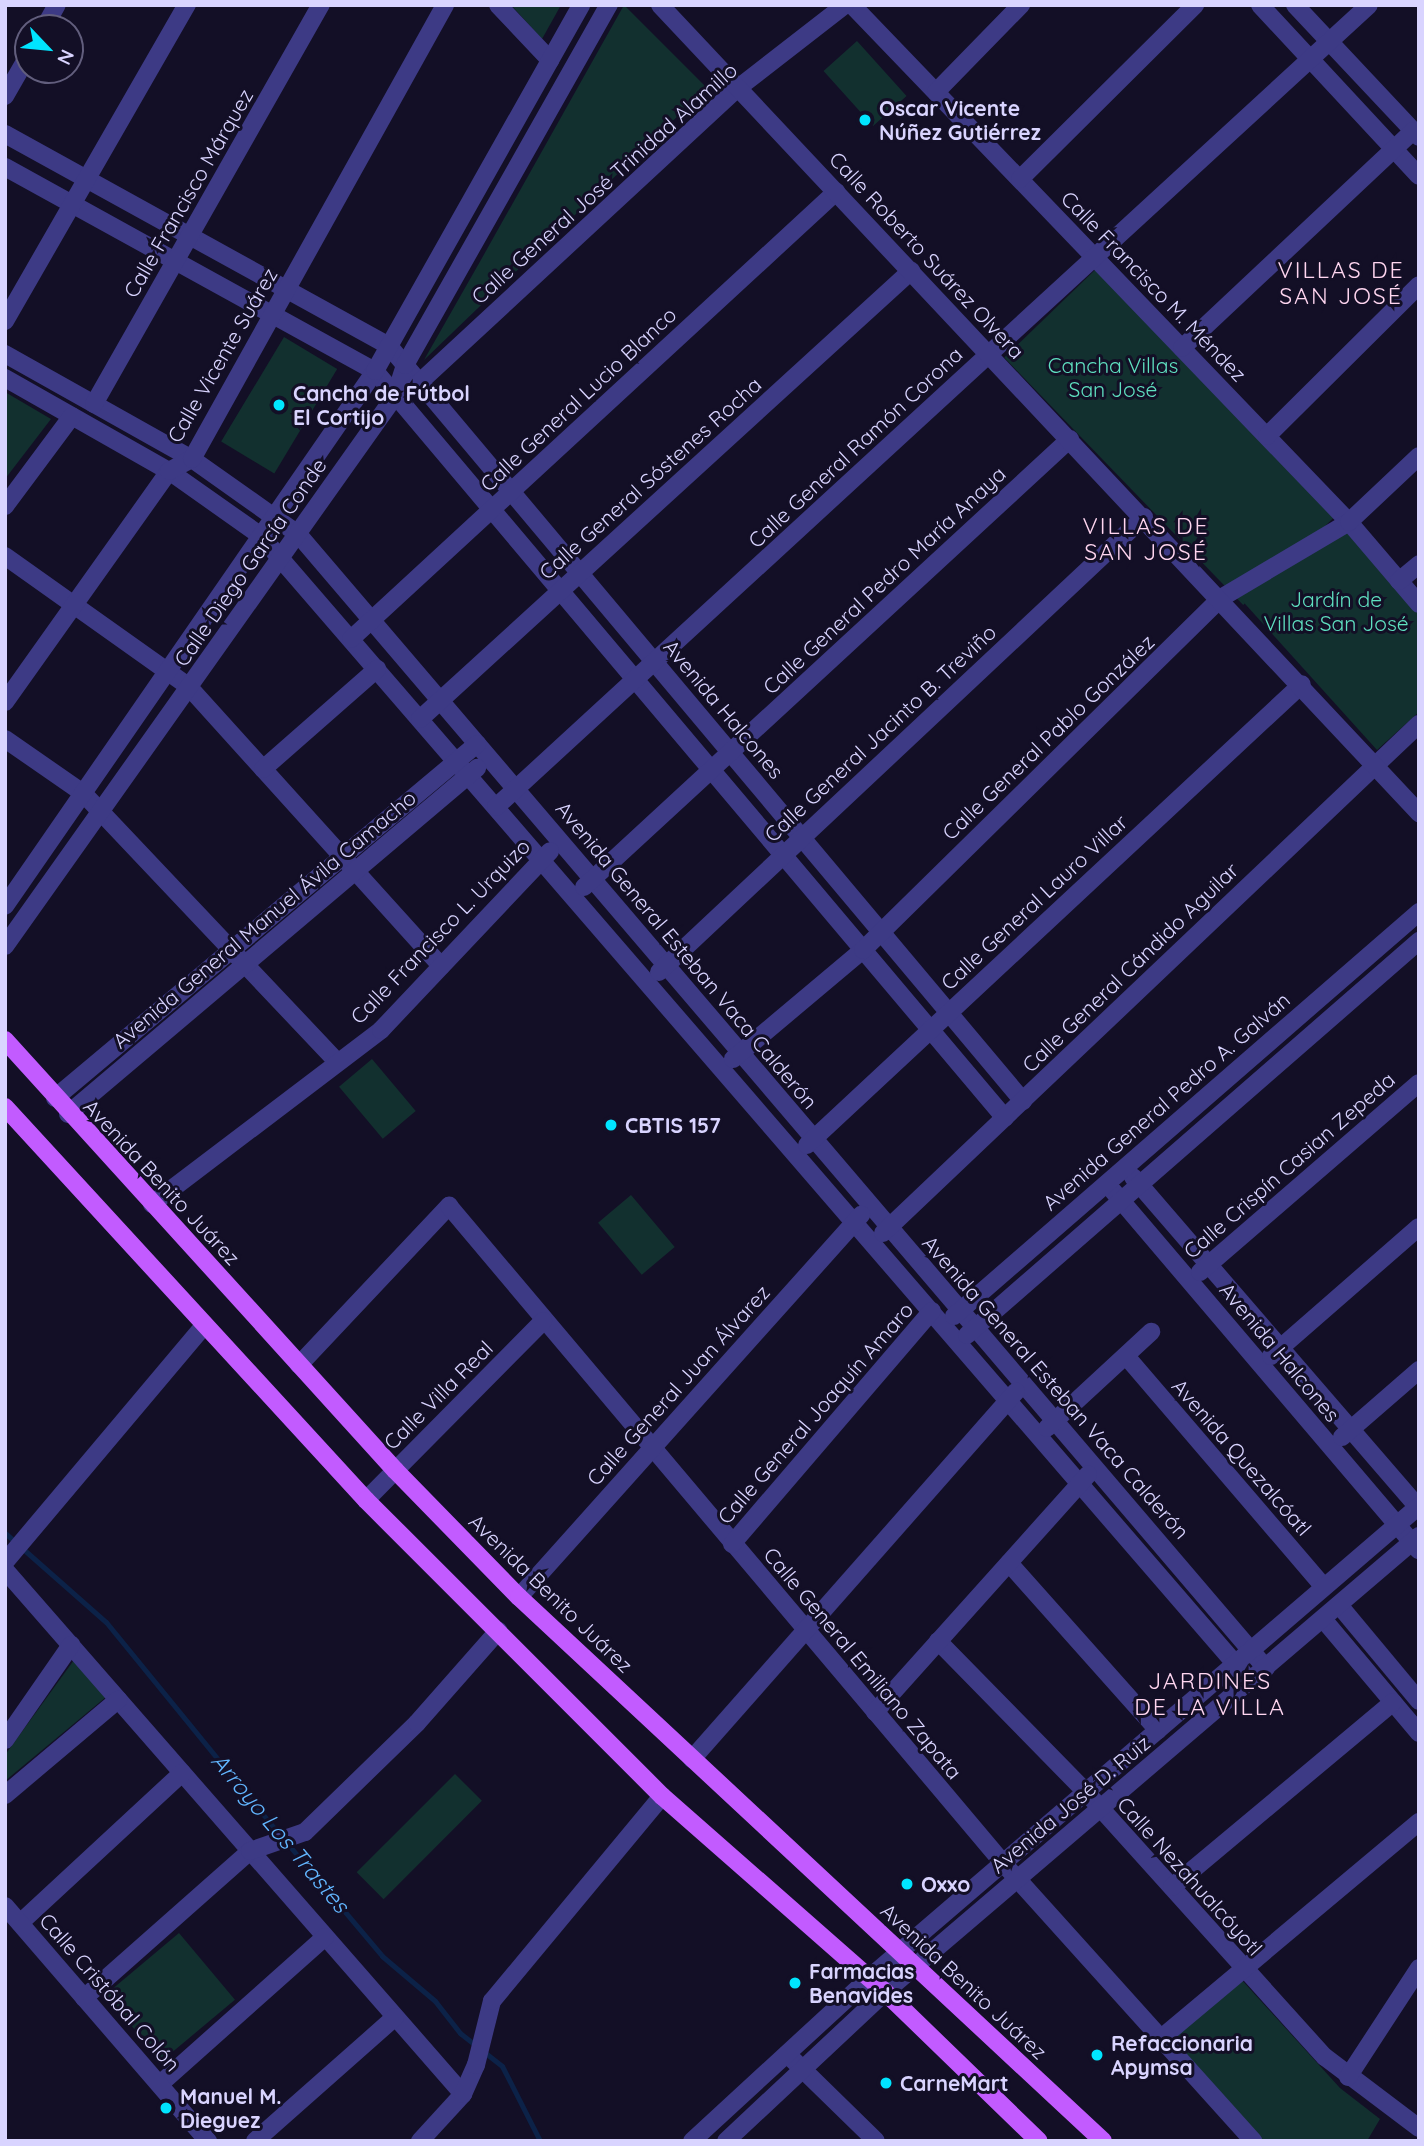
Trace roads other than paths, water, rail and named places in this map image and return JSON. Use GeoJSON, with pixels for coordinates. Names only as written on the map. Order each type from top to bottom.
{"type":"FeatureCollection","features":[{"type":"Feature","properties":{"kind":"main road","name":"Avenida Benito Juárez"},"geometry":{"type":"LineString","coordinates":[[5,1040],[68,1114],[395,1470],[519,1597],[1103,2141]]}},
{"type":"Feature","properties":{"kind":"main road"},"geometry":{"type":"LineString","coordinates":[[5,1107],[366,1500],[662,1796],[885,1992],[1039,2141]]}},
{"type":"Feature","properties":{"kind":"street"},"geometry":{"type":"LineString","coordinates":[[5,321],[187,5]]}},
{"type":"Feature","properties":{"kind":"street","name":"Calle Francisco Márquez"},"geometry":{"type":"LineString","coordinates":[[94,404],[321,5]]}},
{"type":"Feature","properties":{"kind":"street","name":"Calle Vicente Suárez"},"geometry":{"type":"LineString","coordinates":[[5,702],[170,471],[192,458],[445,5]]}},
{"type":"Feature","properties":{"kind":"street"},"geometry":{"type":"LineString","coordinates":[[498,5],[550,60]]}},
{"type":"Feature","properties":{"kind":"street","name":"Calle Diego García Conde"},"geometry":{"type":"LineString","coordinates":[[5,906],[375,371],[581,5]]}},
{"type":"Feature","properties":{"kind":"street","name":"Calle Diego García Conde"},"geometry":{"type":"LineString","coordinates":[[5,946],[395,396],[405,365],[609,5]]}},
{"type":"Feature","properties":{"kind":"street","name":"Calle Roberto Suárez Olvera"},"geometry":{"type":"LineString","coordinates":[[660,5],[1222,598],[1376,762],[1419,813]]}},
{"type":"Feature","properties":{"kind":"street","name":"Calle General José Trinidad Alamillo"},"geometry":{"type":"LineString","coordinates":[[395,396],[420,382],[738,88],[845,5]]}},
{"type":"Feature","properties":{"kind":"street","name":"Calle Francisco M. Méndez"},"geometry":{"type":"LineString","coordinates":[[852,5],[1349,522],[1419,604]]}},
{"type":"Feature","properties":{"kind":"street"},"geometry":{"type":"LineString","coordinates":[[936,92],[1021,5]]}},
{"type":"Feature","properties":{"kind":"street"},"geometry":{"type":"LineString","coordinates":[[1020,179],[1195,5]]}},
{"type":"Feature","properties":{"kind":"street"},"geometry":{"type":"LineString","coordinates":[[1259,5],[1419,176]]}},
{"type":"Feature","properties":{"kind":"street"},"geometry":{"type":"LineString","coordinates":[[1182,348],[1393,149],[1416,134],[1295,5]]}},
{"type":"Feature","properties":{"kind":"street","name":"Calle General Ramón Corona"},"geometry":{"type":"LineString","coordinates":[[496,807],[1368,5]]}},
{"type":"Feature","properties":{"kind":"street"},"geometry":{"type":"LineString","coordinates":[[5,96],[14,80]]}},
{"type":"Feature","properties":{"kind":"street"},"geometry":{"type":"LineString","coordinates":[[5,134],[389,345]]}},
{"type":"Feature","properties":{"kind":"street"},"geometry":{"type":"LineString","coordinates":[[5,167],[375,371],[1005,1118]]}},
{"type":"Feature","properties":{"kind":"street","name":"Calle General Lucio Blanco"},"geometry":{"type":"LineString","coordinates":[[351,639],[836,192]]}},
{"type":"Feature","properties":{"kind":"street","name":"Calle General Sóstenes Rocha"},"geometry":{"type":"LineString","coordinates":[[420,719],[911,271]]}},
{"type":"Feature","properties":{"kind":"street"},"geometry":{"type":"LineString","coordinates":[[1267,436],[1419,285]]}},
{"type":"Feature","properties":{"kind":"street","name":"Avenida Halcones"},"geometry":{"type":"LineString","coordinates":[[389,345],[1023,1101]]}},
{"type":"Feature","properties":{"kind":"street","name":"Avenida General Esteban Vaca Calderón"},"geometry":{"type":"LineString","coordinates":[[5,354],[192,458],[298,534],[1266,1668]]}},
{"type":"Feature","properties":{"kind":"street","name":"Avenida General Esteban Vaca Calderón"},"geometry":{"type":"LineString","coordinates":[[5,378],[170,471],[261,536],[1250,1681]]}},
{"type":"Feature","properties":{"kind":"street"},"geometry":{"type":"LineString","coordinates":[[5,506],[72,416]]}},
{"type":"Feature","properties":{"kind":"street","name":"Calle General Pedro María Anaya"},"geometry":{"type":"LineString","coordinates":[[574,897],[1070,439]]}},
{"type":"Feature","properties":{"kind":"street","name":"Calle General Pablo González"},"geometry":{"type":"LineString","coordinates":[[722,1068],[863,950],[1222,598],[1349,522],[1419,456]]}},
{"type":"Feature","properties":{"kind":"street","name":"Calle General Jacinto B. Treviño"},"geometry":{"type":"LineString","coordinates":[[648,983],[1144,517]]}},
{"type":"Feature","properties":{"kind":"street"},"geometry":{"type":"LineString","coordinates":[[5,556],[189,687],[440,966]]}},
{"type":"Feature","properties":{"kind":"street"},"geometry":{"type":"LineString","coordinates":[[1399,581],[1419,564]]}},
{"type":"Feature","properties":{"kind":"street"},"geometry":{"type":"LineString","coordinates":[[263,769],[377,668]]}},
{"type":"Feature","properties":{"kind":"street","name":"Calle General Lauro Villar"},"geometry":{"type":"LineString","coordinates":[[797,1155],[1302,684]]}},
{"type":"Feature","properties":{"kind":"street","name":"Calle General Cándido Aguilar"},"geometry":{"type":"LineString","coordinates":[[872,1242],[1419,724]]}},
{"type":"Feature","properties":{"kind":"street"},"geometry":{"type":"LineString","coordinates":[[5,739],[83,793],[337,1062]]}},
{"type":"Feature","properties":{"kind":"street","name":"Avenida General Manuel Ávila Camacho"},"geometry":{"type":"LineString","coordinates":[[68,1114],[355,872],[483,751]]}},
{"type":"Feature","properties":{"kind":"street","name":"Avenida General Manuel Ávila Camacho"},"geometry":{"type":"LineString","coordinates":[[55,1098],[342,858],[463,768]]}},
{"type":"Feature","properties":{"kind":"street","name":"Calle Francisco L. Urquizo"},"geometry":{"type":"LineString","coordinates":[[152,1204],[381,1030],[560,842]]}},
{"type":"Feature","properties":{"kind":"street","name":"Avenida General Pedro A. Galván"},"geometry":{"type":"LineString","coordinates":[[938,1318],[960,1310],[1419,912]]}},
{"type":"Feature","properties":{"kind":"street"},"geometry":{"type":"LineString","coordinates":[[959,1342],[1419,941]]}},
{"type":"Feature","properties":{"kind":"street","name":"Calle Crispín Casian Zepeda"},"geometry":{"type":"LineString","coordinates":[[1189,1281],[1419,1083]]}},
{"type":"Feature","properties":{"kind":"street","name":"Avenida Halcones"},"geometry":{"type":"LineString","coordinates":[[1125,1167],[1418,1507]]}},
{"type":"Feature","properties":{"kind":"street","name":"Avenida Halcones"},"geometry":{"type":"LineString","coordinates":[[1106,1183],[1416,1543]]}},
{"type":"Feature","properties":{"kind":"street","name":"Calle General Juan Álvarez"},"geometry":{"type":"LineString","coordinates":[[519,1597],[870,1204]]}},
{"type":"Feature","properties":{"kind":"street","name":"Calle General Emiliano Zapata"},"geometry":{"type":"LineString","coordinates":[[299,1365],[449,1206],[543,1321],[1017,1880],[1253,2141]]}},
{"type":"Feature","properties":{"kind":"street"},"geometry":{"type":"LineString","coordinates":[[1261,1365],[1419,1227]]}},
{"type":"Feature","properties":{"kind":"street","name":"Calle General Joaquín Amaro"},"geometry":{"type":"LineString","coordinates":[[732,1544],[938,1318]]}},
{"type":"Feature","properties":{"kind":"street","name":"Calle Villa Real"},"geometry":{"type":"LineString","coordinates":[[366,1500],[543,1321]]}},
{"type":"Feature","properties":{"kind":"street"},"geometry":{"type":"LineString","coordinates":[[204,1326],[25,1536],[6,1563],[118,1700],[463,2094]]}},
{"type":"Feature","properties":{"kind":"street"},"geometry":{"type":"LineString","coordinates":[[1039,1436],[1151,1332]]}},
{"type":"Feature","properties":{"kind":"street","name":"Avenida Quezalcóatl"},"geometry":{"type":"LineString","coordinates":[[1126,1356],[1324,1587]]}},
{"type":"Feature","properties":{"kind":"street"},"geometry":{"type":"LineString","coordinates":[[1331,1447],[1419,1370]]}},
{"type":"Feature","properties":{"kind":"street"},"geometry":{"type":"LineString","coordinates":[[692,1759],[1023,1383]]}},
{"type":"Feature","properties":{"kind":"street"},"geometry":{"type":"LineString","coordinates":[[875,1712],[1095,1468]]}},
{"type":"Feature","properties":{"kind":"street","name":"Avenida José D. Ruiz"},"geometry":{"type":"LineString","coordinates":[[692,2141],[869,1978],[1418,1507]]}},
{"type":"Feature","properties":{"kind":"street","name":"Avenida José D. Ruiz"},"geometry":{"type":"LineString","coordinates":[[726,2141],[885,1992],[1339,1605],[1416,1543]]}},
{"type":"Feature","properties":{"kind":"street"},"geometry":{"type":"LineString","coordinates":[[1009,1563],[1158,1730]]}},
{"type":"Feature","properties":{"kind":"street"},"geometry":{"type":"LineString","coordinates":[[1339,1605],[1419,1701]]}},
{"type":"Feature","properties":{"kind":"street"},"geometry":{"type":"LineString","coordinates":[[1323,1619],[1419,1733]]}},
{"type":"Feature","properties":{"kind":"street"},"geometry":{"type":"LineString","coordinates":[[85,1998],[250,1851],[305,1832],[417,1723],[498,1631]]}},
{"type":"Feature","properties":{"kind":"street","name":"Calle Nezahualcóyotl"},"geometry":{"type":"LineString","coordinates":[[938,1641],[1086,1792],[1244,1969],[1348,2077],[1419,2128]]}},
{"type":"Feature","properties":{"kind":"street"},"geometry":{"type":"LineString","coordinates":[[5,1740],[71,1645]]}},
{"type":"Feature","properties":{"kind":"street"},"geometry":{"type":"LineString","coordinates":[[5,1794],[118,1700]]}},
{"type":"Feature","properties":{"kind":"street"},"geometry":{"type":"LineString","coordinates":[[1172,1886],[1393,1702]]}},
{"type":"Feature","properties":{"kind":"street"},"geometry":{"type":"LineString","coordinates":[[20,1923],[182,1773]]}},
{"type":"Feature","properties":{"kind":"street"},"geometry":{"type":"LineString","coordinates":[[419,2141],[463,2094],[476,2065],[492,2001],[662,1796]]}},
{"type":"Feature","properties":{"kind":"street"},"geometry":{"type":"LineString","coordinates":[[1159,2040],[1419,1822]]}},
{"type":"Feature","properties":{"kind":"street","name":"Calle Cristóbal Colón"},"geometry":{"type":"LineString","coordinates":[[5,1906],[208,2141]]}},
{"type":"Feature","properties":{"kind":"street"},"geometry":{"type":"LineString","coordinates":[[160,2084],[325,1937]]}},
{"type":"Feature","properties":{"kind":"street"},"geometry":{"type":"LineString","coordinates":[[1348,2077],[1419,1968]]}},
{"type":"Feature","properties":{"kind":"street"},"geometry":{"type":"LineString","coordinates":[[255,2141],[395,2017]]}},
{"type":"Feature","properties":{"kind":"street"},"geometry":{"type":"LineString","coordinates":[[787,2054],[876,2141]]}},
{"type":"Feature","properties":{"kind":"waterway","name":"Arroyo Los Trastes"},"geometry":{"type":"LineString","coordinates":[[5,1533],[106,1622],[280,1835]]}},
{"type":"Feature","properties":{"kind":"waterway","name":"Arroyo Los Trastes"},"geometry":{"type":"LineString","coordinates":[[287,1843],[382,1956],[435,2001],[460,2033],[502,2066],[540,2141]]}},
{"type":"Feature","properties":{"kind":"place","name":"Oscar Vicente Núñez Gutiérrez"},"geometry":{"type":"Point","coordinates":[865,120]}},
{"type":"Feature","properties":{"kind":"place","name":"Cancha de Fútbol El Cortijo"},"geometry":{"type":"Point","coordinates":[279,405]}},
{"type":"Feature","properties":{"kind":"place","name":"CBTIS 157"},"geometry":{"type":"Point","coordinates":[611,1125]}},
{"type":"Feature","properties":{"kind":"place","name":"Oxxo"},"geometry":{"type":"Point","coordinates":[907,1884]}},
{"type":"Feature","properties":{"kind":"place","name":"Farmacias Benavides"},"geometry":{"type":"Point","coordinates":[795,1983]}},
{"type":"Feature","properties":{"kind":"place","name":"Refaccionaria Apymsa"},"geometry":{"type":"Point","coordinates":[1097,2055]}},
{"type":"Feature","properties":{"kind":"place","name":"CarneMart"},"geometry":{"type":"Point","coordinates":[886,2083]}},
{"type":"Feature","properties":{"kind":"place","name":"Manuel M. Dieguez"},"geometry":{"type":"Point","coordinates":[166,2108]}},
{"type":"Feature","properties":{"kind":"district","name":"VILLAS DE SAN JOSÉ"},"geometry":{"type":"Point","coordinates":[1341,283]}},
{"type":"Feature","properties":{"kind":"district","name":"VILLAS DE SAN JOSÉ"},"geometry":{"type":"Point","coordinates":[1146,539]}},
{"type":"Feature","properties":{"kind":"district","name":"JARDINES DE LA VILLA"},"geometry":{"type":"Point","coordinates":[1210,1694]}},
{"type":"Feature","properties":{"kind":"park label","name":"Cancha Villas San José"},"geometry":{"type":"Point","coordinates":[1113,377]}},
{"type":"Feature","properties":{"kind":"park label","name":"Jardín de Villas San José"},"geometry":{"type":"Point","coordinates":[1336,611]}}]}
